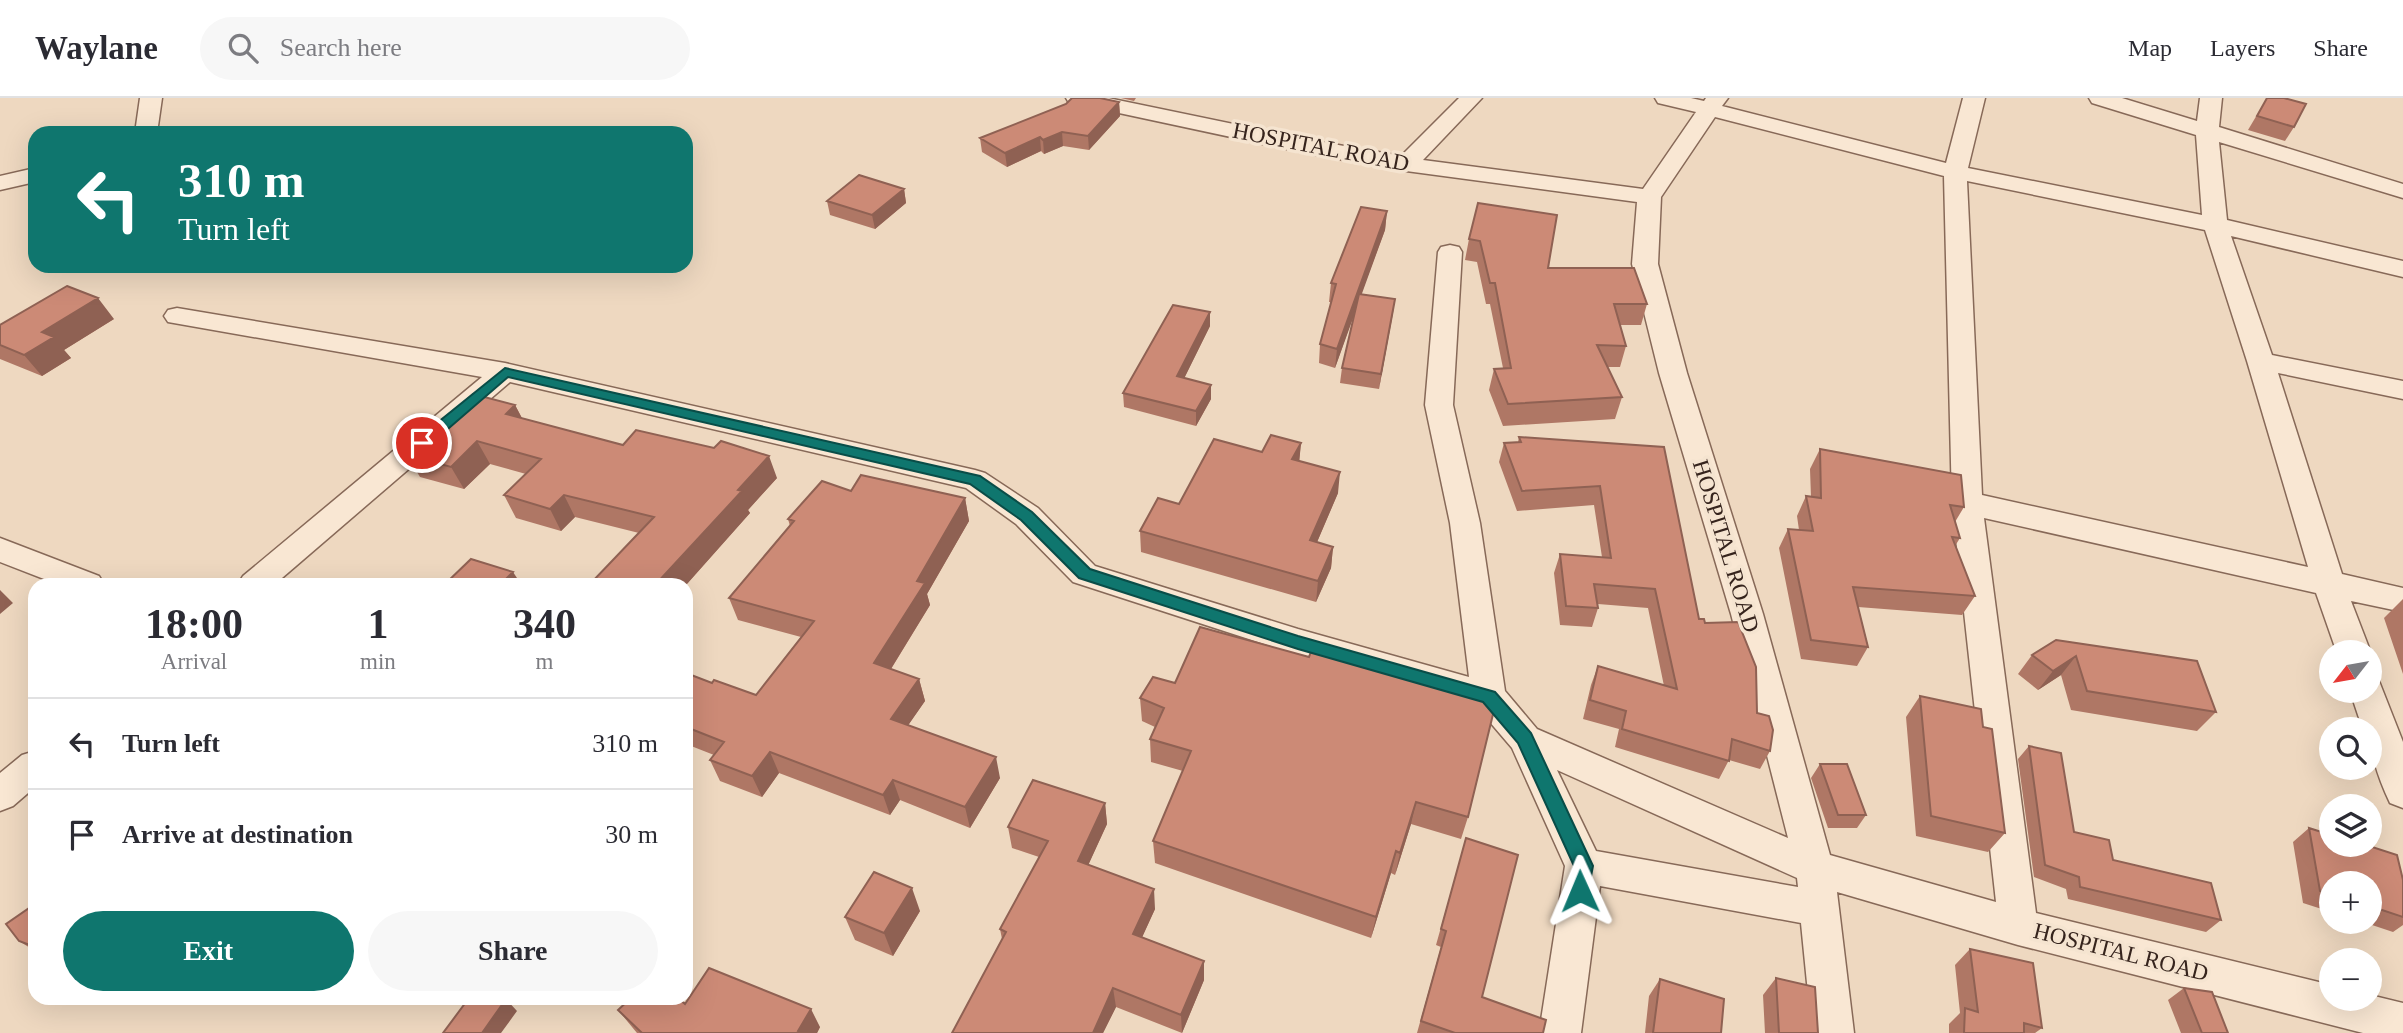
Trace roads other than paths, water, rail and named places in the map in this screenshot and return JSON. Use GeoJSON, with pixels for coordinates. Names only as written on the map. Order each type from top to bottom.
{"type":"FeatureCollection","features":[{"type":"Feature","properties":{"kind":"street"},"geometry":{"type":"LineString","coordinates":[[147,126],[151,98]]}},
{"type":"Feature","properties":{"kind":"street","name":"HOSPITAL ROAD"},"geometry":{"type":"LineString","coordinates":[[1077,98],[1406,164],[1649,197],[1645,264],[1673,373],[1747,614],[1815,868],[2018,927],[2403,1023]]}},
{"type":"Feature","properties":{"kind":"street"},"geometry":{"type":"LineString","coordinates":[[1406,164],[1471,98]]}},
{"type":"Feature","properties":{"kind":"street"},"geometry":{"type":"LineString","coordinates":[[1666,98],[1713,104],[1955,172],[2214,225],[2403,269]]}},
{"type":"Feature","properties":{"kind":"street"},"geometry":{"type":"LineString","coordinates":[[1974,98],[1955,172],[1967,503],[2018,927]]}},
{"type":"Feature","properties":{"kind":"street"},"geometry":{"type":"LineString","coordinates":[[2100,98],[2403,191]]}},
{"type":"Feature","properties":{"kind":"street"},"geometry":{"type":"LineString","coordinates":[[2211,98],[2207,133],[2214,225],[2262,361],[2329,583],[2349,640]]}},
{"type":"Feature","properties":{"kind":"street"},"geometry":{"type":"LineString","coordinates":[[1649,197],[1713,104]]}},
{"type":"Feature","properties":{"kind":"street"},"geometry":{"type":"LineString","coordinates":[[0,183],[28,176]]}},
{"type":"Feature","properties":{"kind":"street"},"geometry":{"type":"LineString","coordinates":[[1450,252],[1439,405],[1465,523],[1489,696],[1525,739],[1584,866],[1560,1033]]}},
{"type":"Feature","properties":{"kind":"street"},"geometry":{"type":"LineString","coordinates":[[177,316],[505,372],[975,480],[1027,516],[1084,574],[1298,642],[1489,696]]}},
{"type":"Feature","properties":{"kind":"street"},"geometry":{"type":"LineString","coordinates":[[2262,361],[2403,390]]}},
{"type":"Feature","properties":{"kind":"street"},"geometry":{"type":"LineString","coordinates":[[261,578],[505,372]]}},
{"type":"Feature","properties":{"kind":"street"},"geometry":{"type":"LineString","coordinates":[[1967,503],[2403,600]]}},
{"type":"Feature","properties":{"kind":"street"},"geometry":{"type":"LineString","coordinates":[[0,549],[74,578]]}},
{"type":"Feature","properties":{"kind":"street"},"geometry":{"type":"LineString","coordinates":[[2372,704],[2403,792]]}},
{"type":"Feature","properties":{"kind":"street"},"geometry":{"type":"LineString","coordinates":[[1525,739],[1815,868],[1833,1033]]}},
{"type":"Feature","properties":{"kind":"street"},"geometry":{"type":"LineString","coordinates":[[1584,866],[1820,909]]}}]}
